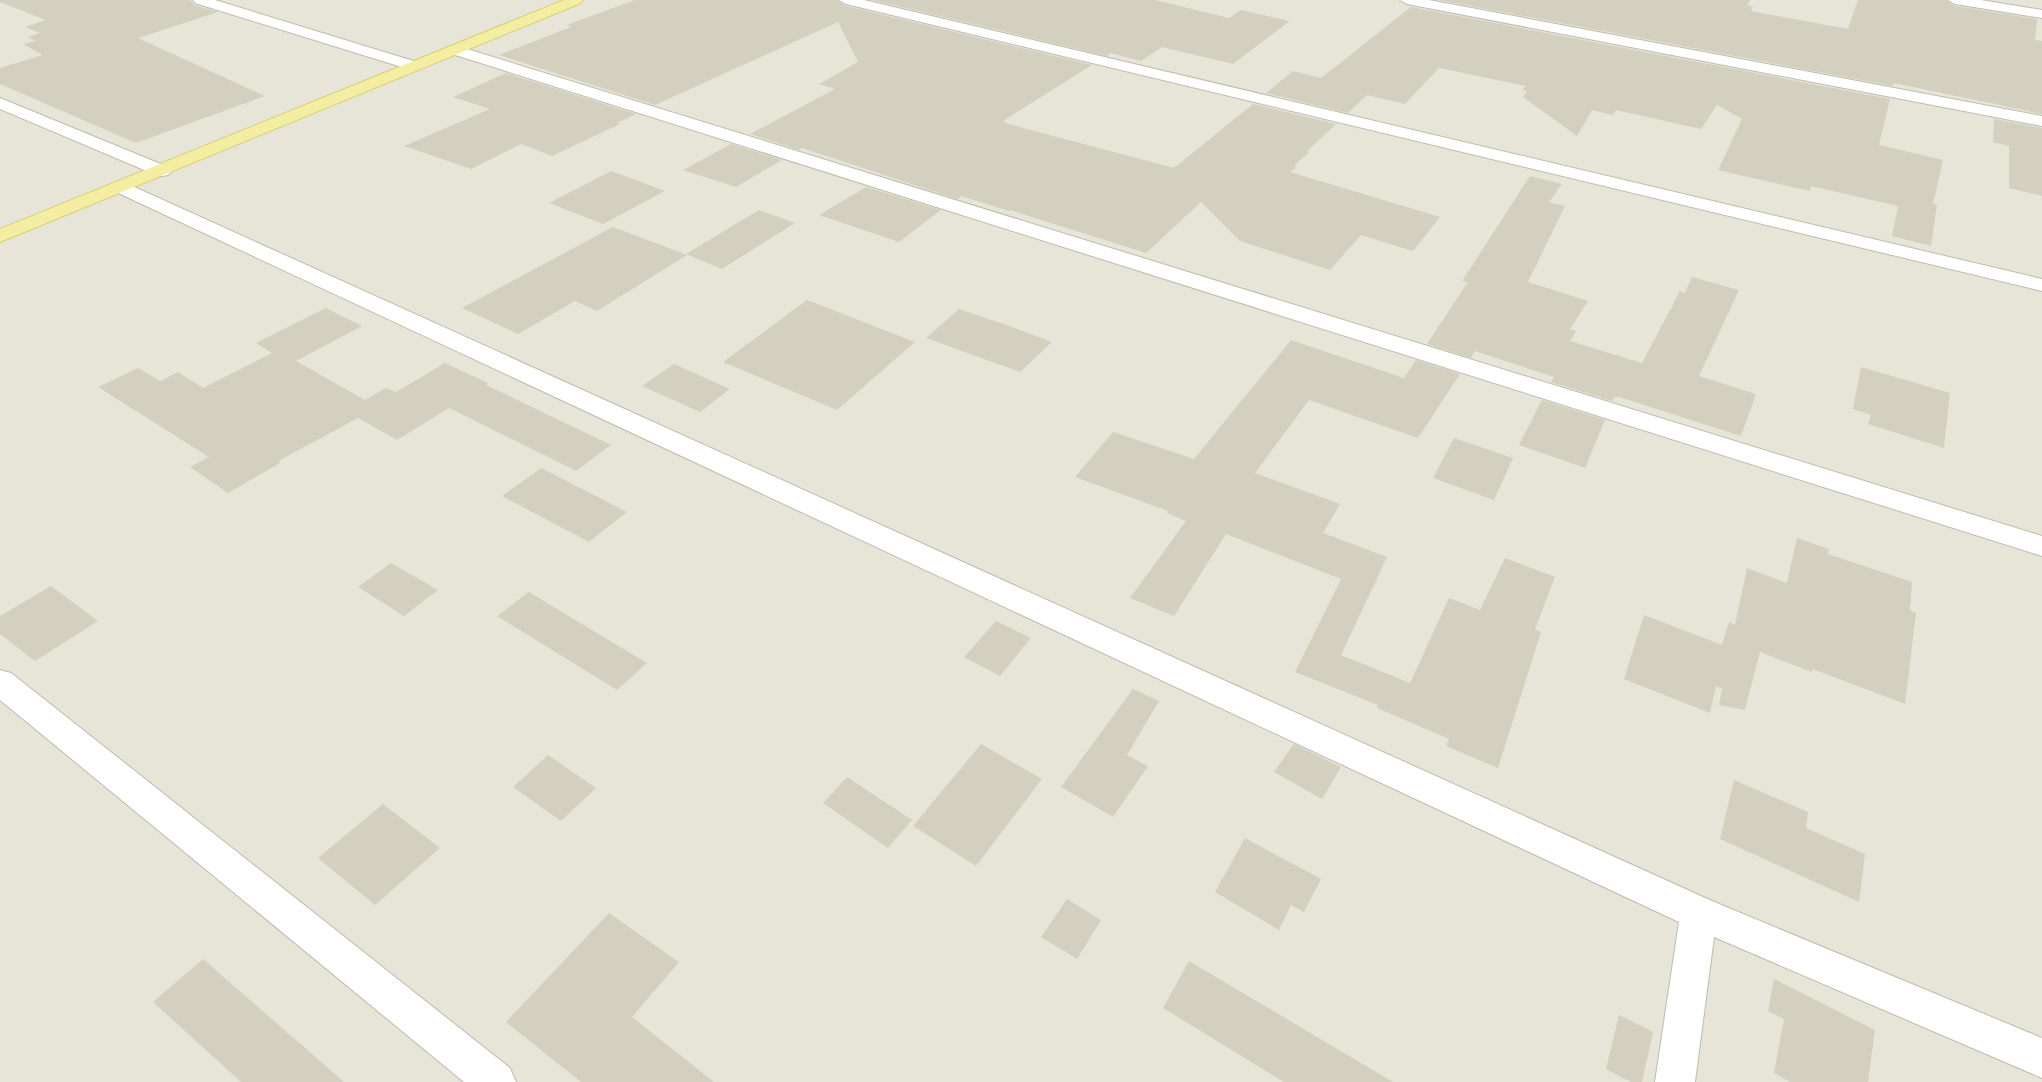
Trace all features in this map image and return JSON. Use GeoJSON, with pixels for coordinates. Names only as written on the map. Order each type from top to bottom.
{"type":"FeatureCollection","features":[{"type":"Feature","properties":{"kind":"main road"},"geometry":{"type":"LineString","coordinates":[[0,236],[576,0]]}},
{"type":"Feature","properties":{"kind":"street"},"geometry":{"type":"LineString","coordinates":[[200,0],[414,66]]}},
{"type":"Feature","properties":{"kind":"street"},"geometry":{"type":"LineString","coordinates":[[846,0],[2042,285]]}},
{"type":"Feature","properties":{"kind":"street"},"geometry":{"type":"LineString","coordinates":[[1407,0],[2042,121]]}},
{"type":"Feature","properties":{"kind":"street"},"geometry":{"type":"LineString","coordinates":[[1955,0],[2042,14]]}},
{"type":"Feature","properties":{"kind":"street"},"geometry":{"type":"LineString","coordinates":[[454,50],[2042,546]]}},
{"type":"Feature","properties":{"kind":"street"},"geometry":{"type":"LineString","coordinates":[[0,103],[162,171]]}},
{"type":"Feature","properties":{"kind":"street"},"geometry":{"type":"LineString","coordinates":[[121,188],[1699,913],[2042,1058]]}},
{"type":"Feature","properties":{"kind":"street"},"geometry":{"type":"LineString","coordinates":[[0,682],[496,1082]]}},
{"type":"Feature","properties":{"kind":"street"},"geometry":{"type":"LineString","coordinates":[[1675,1082],[1699,913]]}},
{"type":"Feature","properties":{"kind":"shaded area"},"geometry":{"type":"Polygon","coordinates":[[[0,0],[2042,0],[2042,1082],[0,1082],[0,0]]]}},
{"type":"Feature","properties":{"kind":"building"},"geometry":{"type":"Polygon","coordinates":[[[0,0],[191,0],[194,5],[218,12],[138,38],[265,96],[136,143],[0,84],[0,68],[43,55],[23,44],[36,41],[28,37],[40,33],[25,27],[46,20],[0,2],[0,0]]]}},
{"type":"Feature","properties":{"kind":"building"},"geometry":{"type":"Polygon","coordinates":[[[635,0],[837,0],[846,6],[1092,65],[1003,121],[1174,168],[1253,104],[1336,124],[1307,151],[1309,152],[1294,166],[1297,167],[1290,172],[1440,217],[1413,251],[1361,235],[1330,270],[1240,241],[1201,202],[1146,253],[961,196],[957,199],[802,148],[799,150],[750,134],[835,89],[819,84],[858,62],[838,22],[655,105],[499,55],[571,27],[567,25],[635,0]]]}},
{"type":"Feature","properties":{"kind":"building"},"geometry":{"type":"Polygon","coordinates":[[[872,0],[1155,0],[1229,18],[1241,10],[1290,21],[1233,64],[1162,47],[1141,61],[1110,53],[1107,56],[872,0]]]}},
{"type":"Feature","properties":{"kind":"building"},"geometry":{"type":"Polygon","coordinates":[[[1439,0],[1750,0],[1747,5],[1753,7],[1751,11],[1848,29],[1858,0],[1946,0],[1955,6],[2037,19],[2035,40],[2042,41],[2042,114],[1894,83],[1893,86],[1439,0]]]}},
{"type":"Feature","properties":{"kind":"building"},"geometry":{"type":"Polygon","coordinates":[[[1411,7],[1890,99],[1879,145],[1943,160],[1933,204],[1937,205],[1931,246],[1892,236],[1898,206],[1811,186],[1810,191],[1718,170],[1742,119],[1717,105],[1701,129],[1616,110],[1613,115],[1592,110],[1577,136],[1523,97],[1527,91],[1522,90],[1526,86],[1439,68],[1405,104],[1367,95],[1348,113],[1266,93],[1293,71],[1321,78],[1411,7]]]}},
{"type":"Feature","properties":{"kind":"building"},"geometry":{"type":"Polygon","coordinates":[[[506,73],[636,114],[617,123],[620,124],[552,156],[521,144],[471,169],[404,146],[490,109],[453,97],[506,73]]]}},
{"type":"Feature","properties":{"kind":"building"},"geometry":{"type":"Polygon","coordinates":[[[1994,119],[2042,128],[2042,196],[2009,188],[2009,146],[1993,142],[1994,119]]]}},
{"type":"Feature","properties":{"kind":"building"},"geometry":{"type":"Polygon","coordinates":[[[731,144],[782,160],[736,187],[683,170],[731,144]]]}},
{"type":"Feature","properties":{"kind":"building"},"geometry":{"type":"Polygon","coordinates":[[[611,171],[665,191],[603,224],[549,203],[611,171]]]}},
{"type":"Feature","properties":{"kind":"building"},"geometry":{"type":"Polygon","coordinates":[[[1530,176],[1562,184],[1549,202],[1565,206],[1528,282],[1588,301],[1570,329],[1576,331],[1570,341],[1642,363],[1680,291],[1685,293],[1692,277],[1739,290],[1699,376],[1756,394],[1741,436],[1619,397],[1614,397],[1612,401],[1551,382],[1554,377],[1475,351],[1471,358],[1427,344],[1468,282],[1462,281],[1530,176]]]}},
{"type":"Feature","properties":{"kind":"building"},"geometry":{"type":"Polygon","coordinates":[[[866,187],[941,210],[899,242],[819,215],[866,187]]]}},
{"type":"Feature","properties":{"kind":"building"},"geometry":{"type":"Polygon","coordinates":[[[759,210],[795,223],[722,269],[686,254],[759,210]]]}},
{"type":"Feature","properties":{"kind":"building"},"geometry":{"type":"Polygon","coordinates":[[[613,227],[687,255],[597,311],[575,301],[518,334],[462,308],[613,227]]]}},
{"type":"Feature","properties":{"kind":"building"},"geometry":{"type":"Polygon","coordinates":[[[807,300],[915,342],[837,410],[723,362],[807,300]]]}},
{"type":"Feature","properties":{"kind":"building"},"geometry":{"type":"Polygon","coordinates":[[[326,308],[362,326],[296,361],[365,400],[386,388],[396,392],[445,363],[488,383],[486,385],[611,445],[576,471],[449,408],[397,440],[358,418],[278,461],[280,463],[228,493],[190,467],[209,457],[98,387],[138,368],[160,381],[178,372],[203,388],[272,353],[256,343],[326,308]]]}},
{"type":"Feature","properties":{"kind":"building"},"geometry":{"type":"Polygon","coordinates":[[[959,309],[1052,342],[1020,372],[926,338],[959,309]]]}},
{"type":"Feature","properties":{"kind":"building"},"geometry":{"type":"Polygon","coordinates":[[[1291,340],[1404,378],[1416,360],[1460,374],[1418,438],[1309,400],[1255,473],[1340,504],[1323,533],[1387,557],[1341,655],[1410,683],[1449,598],[1480,610],[1505,558],[1555,577],[1535,629],[1541,632],[1498,768],[1446,746],[1449,739],[1377,708],[1378,705],[1295,672],[1341,579],[1226,534],[1174,616],[1130,598],[1186,521],[1167,513],[1168,511],[1075,477],[1113,432],[1194,459],[1291,340]]]}},
{"type":"Feature","properties":{"kind":"building"},"geometry":{"type":"Polygon","coordinates":[[[674,364],[730,389],[700,412],[642,386],[674,364]]]}},
{"type":"Feature","properties":{"kind":"building"},"geometry":{"type":"Polygon","coordinates":[[[1861,367],[1950,393],[1944,448],[1868,424],[1871,415],[1853,409],[1861,367]]]}},
{"type":"Feature","properties":{"kind":"building"},"geometry":{"type":"Polygon","coordinates":[[[1542,400],[1605,420],[1585,468],[1519,445],[1542,400]]]}},
{"type":"Feature","properties":{"kind":"building"},"geometry":{"type":"Polygon","coordinates":[[[1454,438],[1513,458],[1494,500],[1433,478],[1454,438]]]}},
{"type":"Feature","properties":{"kind":"building"},"geometry":{"type":"Polygon","coordinates":[[[541,468],[627,512],[589,542],[502,496],[541,468]]]}},
{"type":"Feature","properties":{"kind":"building"},"geometry":{"type":"Polygon","coordinates":[[[1797,538],[1829,549],[1828,554],[1912,582],[1910,610],[1916,613],[1905,704],[1813,669],[1812,672],[1760,652],[1745,710],[1719,705],[1722,689],[1716,686],[1710,713],[1624,679],[1644,615],[1722,645],[1729,622],[1735,625],[1747,568],[1787,583],[1797,538]]]}},
{"type":"Feature","properties":{"kind":"building"},"geometry":{"type":"Polygon","coordinates":[[[391,563],[438,590],[404,616],[358,587],[391,563]]]}},
{"type":"Feature","properties":{"kind":"building"},"geometry":{"type":"Polygon","coordinates":[[[51,586],[98,621],[35,661],[0,634],[0,616],[51,586]]]}},
{"type":"Feature","properties":{"kind":"building"},"geometry":{"type":"Polygon","coordinates":[[[529,592],[647,663],[617,690],[497,616],[529,592]]]}},
{"type":"Feature","properties":{"kind":"building"},"geometry":{"type":"Polygon","coordinates":[[[996,621],[1031,638],[1000,676],[964,657],[996,621]]]}},
{"type":"Feature","properties":{"kind":"building"},"geometry":{"type":"Polygon","coordinates":[[[1133,689],[1159,701],[1127,755],[1148,766],[1113,817],[1061,787],[1133,689]]]}},
{"type":"Feature","properties":{"kind":"building"},"geometry":{"type":"Polygon","coordinates":[[[981,744],[1042,779],[976,866],[913,826],[981,744]]]}},
{"type":"Feature","properties":{"kind":"building"},"geometry":{"type":"Polygon","coordinates":[[[1294,744],[1341,767],[1322,799],[1274,772],[1294,744]]]}},
{"type":"Feature","properties":{"kind":"building"},"geometry":{"type":"Polygon","coordinates":[[[548,755],[596,788],[561,821],[513,787],[548,755]]]}},
{"type":"Feature","properties":{"kind":"building"},"geometry":{"type":"Polygon","coordinates":[[[847,777],[912,820],[888,848],[823,803],[847,777]]]}},
{"type":"Feature","properties":{"kind":"building"},"geometry":{"type":"Polygon","coordinates":[[[1734,780],[1808,812],[1806,828],[1865,854],[1859,902],[1720,839],[1734,780]]]}},
{"type":"Feature","properties":{"kind":"building"},"geometry":{"type":"Polygon","coordinates":[[[383,804],[440,848],[375,905],[318,858],[383,804]]]}},
{"type":"Feature","properties":{"kind":"building"},"geometry":{"type":"Polygon","coordinates":[[[1245,838],[1321,879],[1304,912],[1291,905],[1279,930],[1215,892],[1245,838]]]}},
{"type":"Feature","properties":{"kind":"building"},"geometry":{"type":"Polygon","coordinates":[[[1067,899],[1101,920],[1077,959],[1041,937],[1067,899]]]}},
{"type":"Feature","properties":{"kind":"building"},"geometry":{"type":"Polygon","coordinates":[[[609,913],[679,962],[632,1017],[714,1082],[581,1082],[506,1022],[609,913]]]}},
{"type":"Feature","properties":{"kind":"building"},"geometry":{"type":"Polygon","coordinates":[[[203,959],[344,1082],[241,1082],[153,1002],[203,959]]]}},
{"type":"Feature","properties":{"kind":"building"},"geometry":{"type":"Polygon","coordinates":[[[1189,961],[1393,1082],[1284,1082],[1163,1008],[1189,961]]]}},
{"type":"Feature","properties":{"kind":"building"},"geometry":{"type":"Polygon","coordinates":[[[1774,979],[1875,1030],[1868,1082],[1790,1082],[1774,1073],[1784,1019],[1768,1011],[1774,979]]]}},
{"type":"Feature","properties":{"kind":"building"},"geometry":{"type":"Polygon","coordinates":[[[1619,1015],[1653,1032],[1642,1082],[1631,1082],[1606,1069],[1619,1015]]]}}]}
